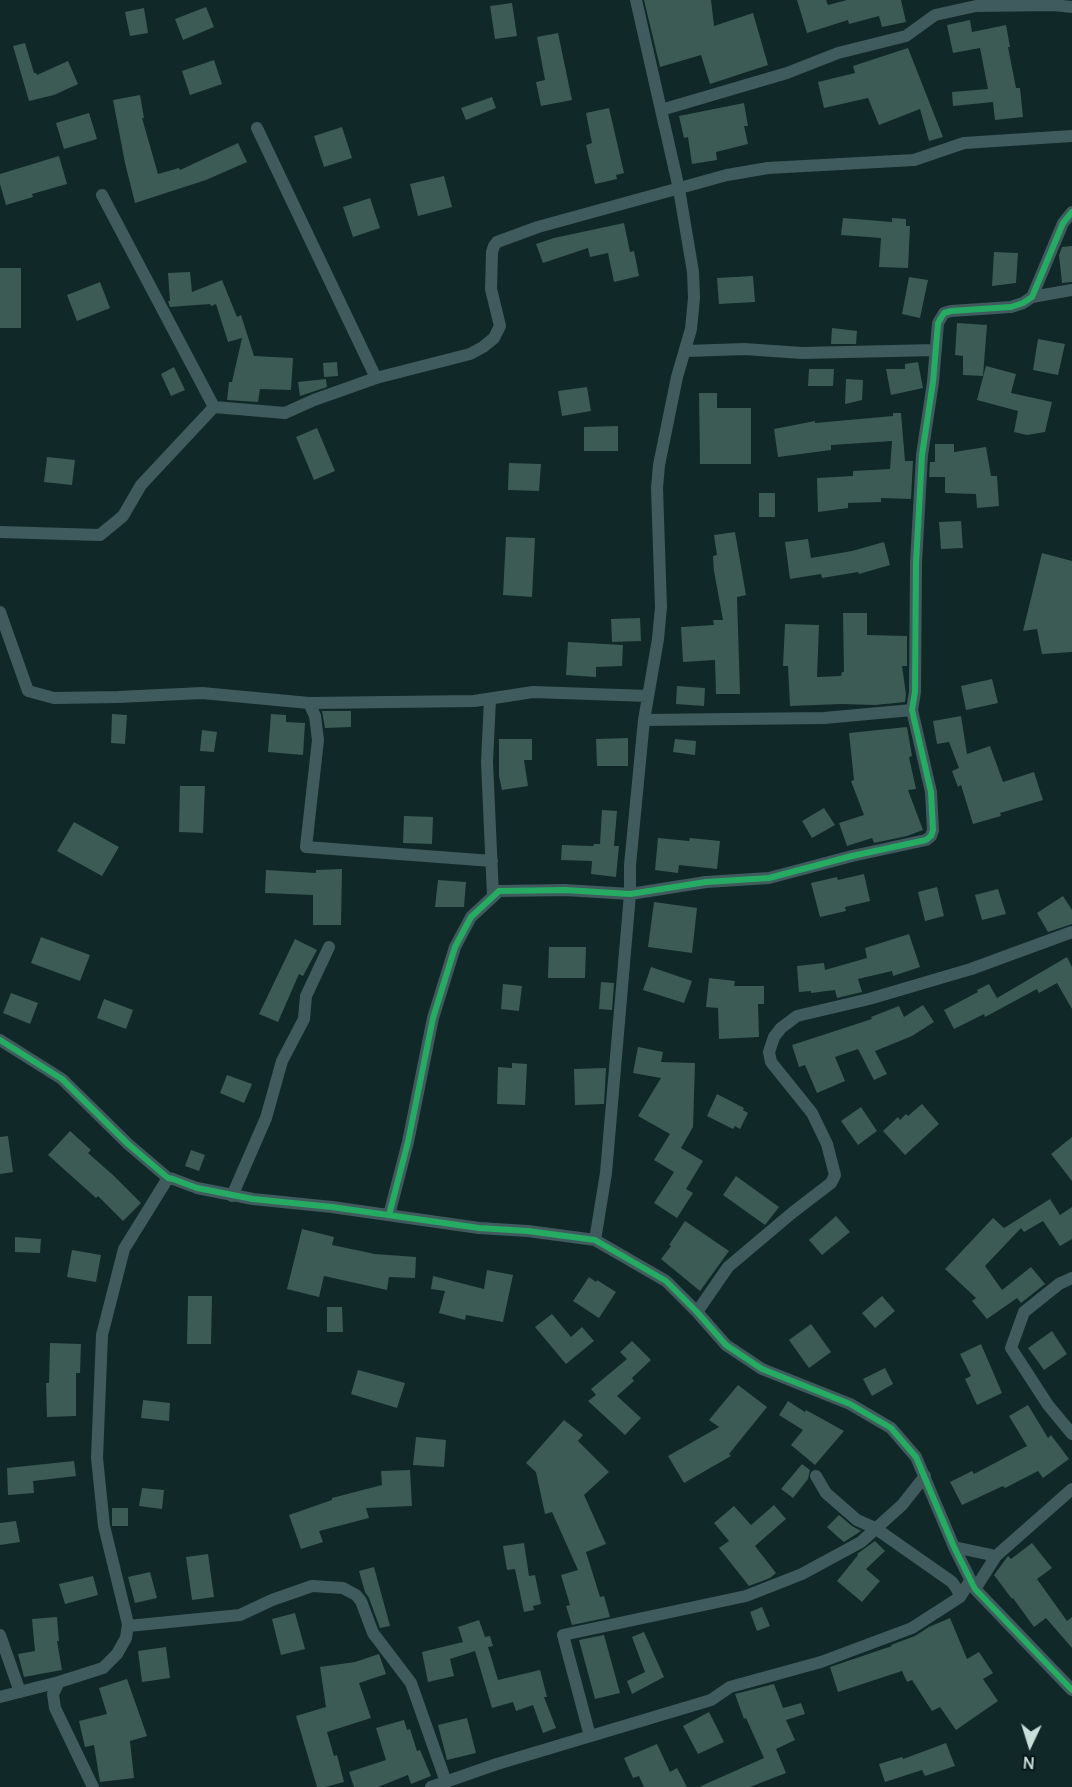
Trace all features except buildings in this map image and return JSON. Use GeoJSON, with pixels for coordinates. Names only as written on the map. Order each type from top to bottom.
{"type":"FeatureCollection","features":[{"type":"Feature","properties":{"kind":"street"},"geometry":{"type":"LineString","coordinates":[[595,1240],[606,1173],[644,720],[658,639],[660,608],[657,488],[659,465],[677,377],[692,329],[694,298],[693,272],[679,189],[636,0]]}},
{"type":"Feature","properties":{"kind":"street"},"geometry":{"type":"LineString","coordinates":[[661,110],[787,73],[838,53],[906,36],[935,15],[976,6],[1054,5],[1072,7]]}},
{"type":"Feature","properties":{"kind":"street"},"geometry":{"type":"LineString","coordinates":[[257,128],[376,378]]}},
{"type":"Feature","properties":{"kind":"street"},"geometry":{"type":"LineString","coordinates":[[214,407],[285,413],[376,378],[470,354],[494,338],[500,326],[491,289],[492,252],[497,242],[538,227],[726,175],[768,168],[914,160],[964,142],[1072,136]]}},
{"type":"Feature","properties":{"kind":"street"},"geometry":{"type":"LineString","coordinates":[[102,195],[214,407]]}},
{"type":"Feature","properties":{"kind":"street"},"geometry":{"type":"LineString","coordinates":[[1032,297],[1063,223],[1072,212]]}},
{"type":"Feature","properties":{"kind":"street"},"geometry":{"type":"LineString","coordinates":[[389,1215],[408,1142],[433,1018],[454,947],[471,917],[499,891],[565,890],[630,894],[706,882],[769,878],[852,856],[926,840],[931,836],[933,830],[931,792],[912,710],[915,692],[916,563],[922,455],[938,323],[944,313],[1011,307],[1032,297],[1072,290]]}},
{"type":"Feature","properties":{"kind":"street"},"geometry":{"type":"LineString","coordinates":[[686,351],[744,349],[802,353],[936,350]]}},
{"type":"Feature","properties":{"kind":"street"},"geometry":{"type":"LineString","coordinates":[[0,532],[100,535],[123,516],[141,485],[214,407]]}},
{"type":"Feature","properties":{"kind":"street"},"geometry":{"type":"LineString","coordinates":[[0,612],[28,691],[54,698],[202,693],[309,703],[452,702],[533,692],[648,696]]}},
{"type":"Feature","properties":{"kind":"street"},"geometry":{"type":"LineString","coordinates":[[490,699],[487,762],[493,897]]}},
{"type":"Feature","properties":{"kind":"street"},"geometry":{"type":"LineString","coordinates":[[309,703],[315,716],[318,740],[306,847],[492,861]]}},
{"type":"Feature","properties":{"kind":"street"},"geometry":{"type":"LineString","coordinates":[[644,720],[824,718],[912,710]]}},
{"type":"Feature","properties":{"kind":"street"},"geometry":{"type":"LineString","coordinates":[[697,1312],[728,1267],[831,1183],[835,1175],[827,1144],[812,1113],[771,1062],[769,1052],[774,1037],[781,1028],[797,1016],[868,999],[971,969],[1072,932]]}},
{"type":"Feature","properties":{"kind":"street"},"geometry":{"type":"LineString","coordinates":[[232,1196],[266,1118],[282,1061],[304,1018],[306,996],[328,947]]}},
{"type":"Feature","properties":{"kind":"street"},"geometry":{"type":"LineString","coordinates":[[2,1045],[62,1079],[128,1144],[168,1178],[232,1196],[479,1228],[528,1231],[595,1240],[666,1281],[726,1345],[762,1369],[850,1404],[891,1428],[916,1457],[972,1585],[1072,1690]]}},
{"type":"Feature","properties":{"kind":"street"},"geometry":{"type":"LineString","coordinates":[[0,1696],[59,1682],[103,1668],[117,1654],[126,1638],[128,1626],[104,1526],[97,1458],[102,1335],[124,1249],[168,1178]]}},
{"type":"Feature","properties":{"kind":"street"},"geometry":{"type":"LineString","coordinates":[[1072,1278],[1059,1284],[1024,1312],[1011,1348],[1048,1405],[1072,1434]]}},
{"type":"Feature","properties":{"kind":"street"},"geometry":{"type":"LineString","coordinates":[[816,1476],[826,1493],[857,1520],[875,1528],[952,1582],[960,1597]]}},
{"type":"Feature","properties":{"kind":"street"},"geometry":{"type":"LineString","coordinates":[[590,1736],[563,1635],[746,1596],[802,1574],[861,1542],[902,1504],[925,1476]]}},
{"type":"Feature","properties":{"kind":"street"},"geometry":{"type":"LineString","coordinates":[[431,1787],[711,1700],[730,1687],[821,1662],[912,1628],[960,1597],[996,1556],[1072,1489]]}},
{"type":"Feature","properties":{"kind":"street"},"geometry":{"type":"LineString","coordinates":[[954,1547],[996,1556]]}},
{"type":"Feature","properties":{"kind":"street"},"geometry":{"type":"LineString","coordinates":[[128,1626],[240,1616],[272,1600],[312,1586],[344,1588],[361,1601],[373,1633],[411,1683],[446,1782]]}},
{"type":"Feature","properties":{"kind":"street"},"geometry":{"type":"LineString","coordinates":[[0,1635],[20,1692]]}},
{"type":"Feature","properties":{"kind":"street"},"geometry":{"type":"LineString","coordinates":[[59,1682],[53,1694],[55,1708],[93,1787]]}},
{"type":"Feature","properties":{"kind":"cycle path"},"geometry":{"type":"LineString","coordinates":[[389,1215],[408,1142],[433,1018],[455,947],[471,917],[499,891],[565,890],[630,894],[706,882],[769,878],[852,856],[926,840],[931,836],[933,830],[931,792],[912,710],[915,692],[916,563],[922,455],[933,382],[938,323],[944,313],[951,311],[1011,307],[1032,297],[1063,223],[1072,212]]}},
{"type":"Feature","properties":{"kind":"cycle path"},"geometry":{"type":"LineString","coordinates":[[0,1040],[62,1079],[128,1144],[168,1178],[197,1188],[253,1199],[332,1207],[479,1228],[528,1231],[595,1240],[666,1281],[726,1345],[762,1369],[850,1404],[891,1428],[916,1457],[954,1547],[975,1589],[1072,1690]]}}]}
